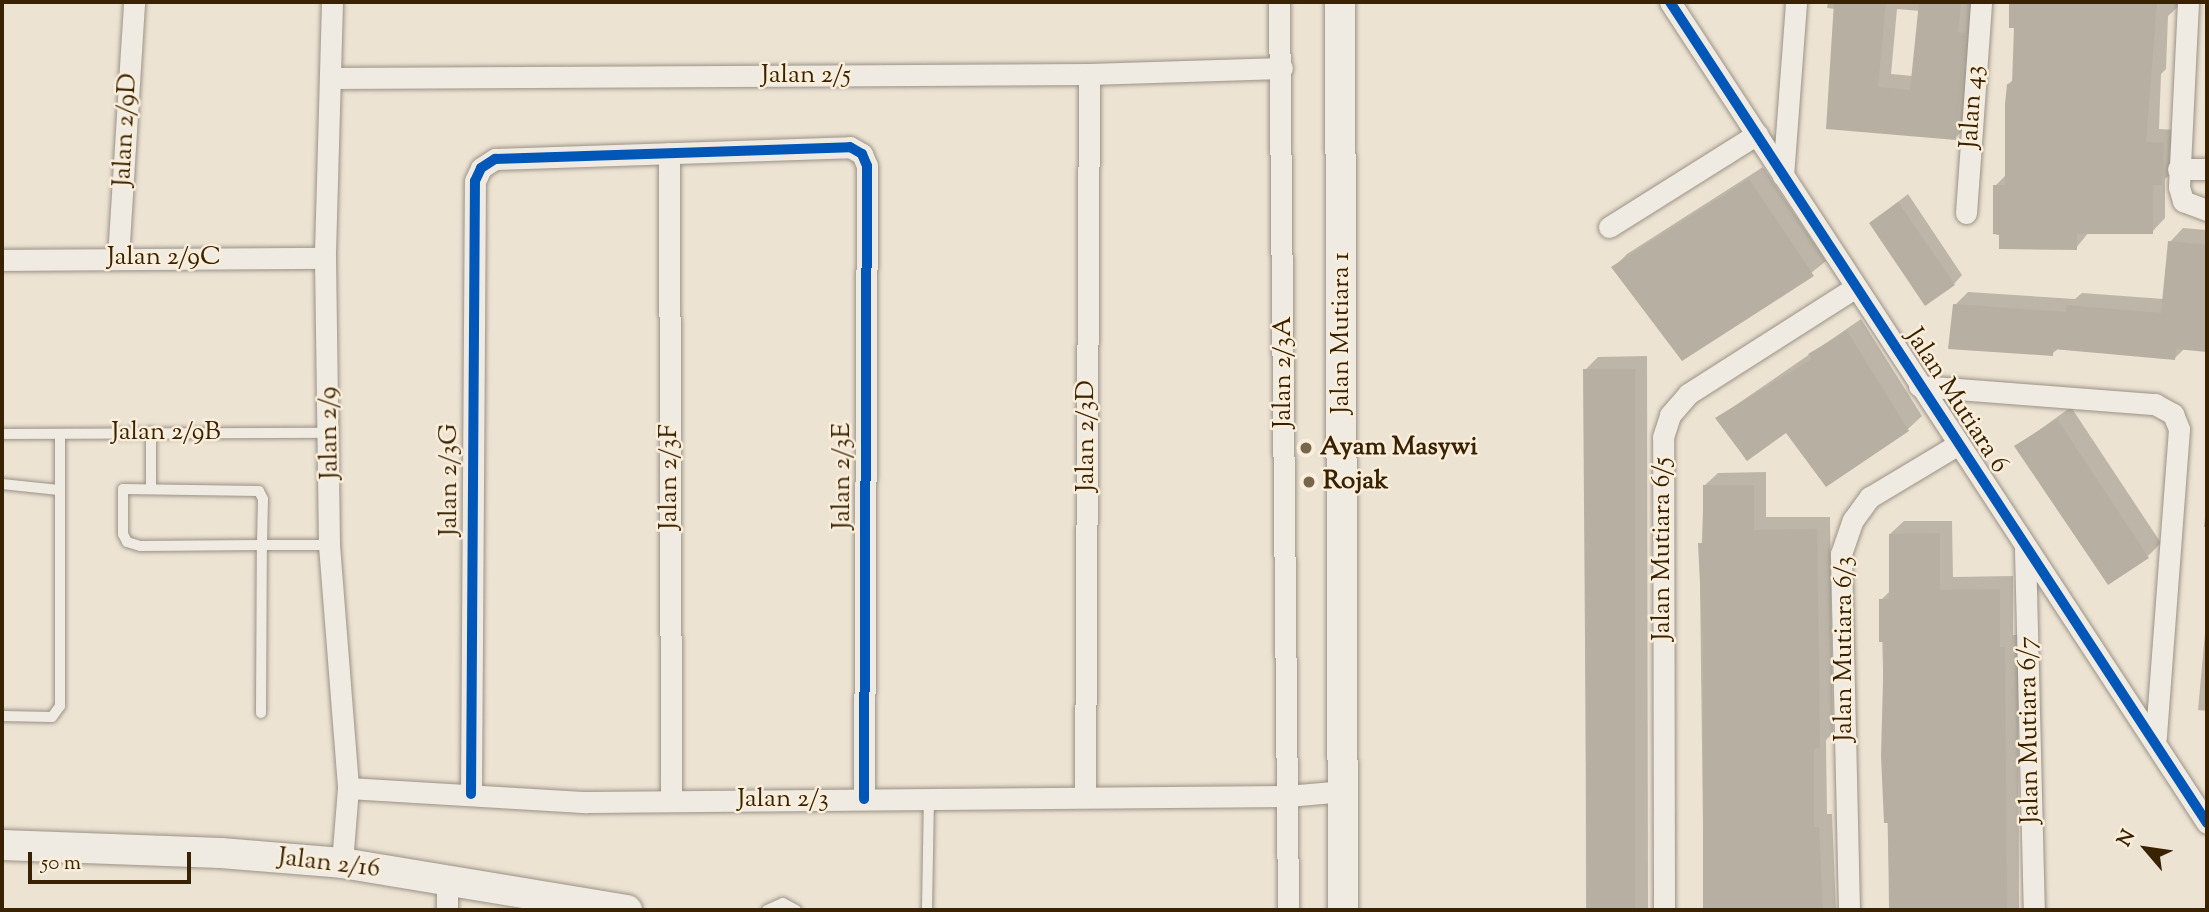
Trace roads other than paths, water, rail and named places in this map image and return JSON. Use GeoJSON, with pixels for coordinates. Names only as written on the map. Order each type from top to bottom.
{"type":"FeatureCollection","features":[{"type":"Feature","properties":{"kind":"street","name":"Jalan 2/9D"},"geometry":{"type":"LineString","coordinates":[[118,258],[134,2]]}},
{"type":"Feature","properties":{"kind":"street","name":"Jalan 2/9"},"geometry":{"type":"LineString","coordinates":[[332,2],[326,258],[331,433],[330,545],[348,788],[342,863]]}},
{"type":"Feature","properties":{"kind":"street","name":"Jalan 2/3A"},"geometry":{"type":"LineString","coordinates":[[1279,2],[1282,68],[1288,910]]}},
{"type":"Feature","properties":{"kind":"street","name":"Jalan Mutiara 1"},"geometry":{"type":"LineString","coordinates":[[1340,2],[1345,791],[1343,910]]}},
{"type":"Feature","properties":{"kind":"street","name":"Jalan Mutiara 6"},"geometry":{"type":"LineString","coordinates":[[1670,2],[2025,549],[2156,738],[2207,823]]}},
{"type":"Feature","properties":{"kind":"street"},"geometry":{"type":"LineString","coordinates":[[1783,176],[1796,2]]}},
{"type":"Feature","properties":{"kind":"street","name":"Jalan 43"},"geometry":{"type":"LineString","coordinates":[[1966,213],[1981,2]]}},
{"type":"Feature","properties":{"kind":"street"},"geometry":{"type":"LineString","coordinates":[[2188,2],[2178,169],[2183,201],[2207,210]]}},
{"type":"Feature","properties":{"kind":"street","name":"Jalan 2/5"},"geometry":{"type":"LineString","coordinates":[[330,78],[1089,74],[1282,68]]}},
{"type":"Feature","properties":{"kind":"street","name":"Jalan 2/3D"},"geometry":{"type":"LineString","coordinates":[[1085,797],[1089,74]]}},
{"type":"Feature","properties":{"kind":"street"},"geometry":{"type":"LineString","coordinates":[[1609,227],[1757,134]]}},
{"type":"Feature","properties":{"kind":"street","name":"Jalan 2/3E"},"geometry":{"type":"LineString","coordinates":[[668,153],[850,147],[862,154],[867,166],[864,799]]}},
{"type":"Feature","properties":{"kind":"street","name":"Jalan 2/3G"},"geometry":{"type":"LineString","coordinates":[[471,794],[475,181],[481,168],[495,159],[668,153]]}},
{"type":"Feature","properties":{"kind":"street","name":"Jalan 2/3F"},"geometry":{"type":"LineString","coordinates":[[668,153],[671,801]]}},
{"type":"Feature","properties":{"kind":"street"},"geometry":{"type":"LineString","coordinates":[[2178,169],[2207,169]]}},
{"type":"Feature","properties":{"kind":"street","name":"Jalan 2/9C"},"geometry":{"type":"LineString","coordinates":[[2,260],[326,258]]}},
{"type":"Feature","properties":{"kind":"street","name":"Jalan Mutiara 6/5"},"geometry":{"type":"LineString","coordinates":[[1664,910],[1663,437],[1670,415],[1688,394],[1856,287]]}},
{"type":"Feature","properties":{"kind":"street"},"geometry":{"type":"LineString","coordinates":[[1919,386],[2155,404],[2173,414],[2179,429],[2156,738]]}},
{"type":"Feature","properties":{"kind":"street","name":"Jalan Mutiara 6/3"},"geometry":{"type":"LineString","coordinates":[[1849,910],[1841,554],[1853,520],[1870,497],[1957,444]]}},
{"type":"Feature","properties":{"kind":"street","name":"Jalan Mutiara 6/7"},"geometry":{"type":"LineString","coordinates":[[2025,549],[2034,910]]}},
{"type":"Feature","properties":{"kind":"street","name":"Jalan 2/3"},"geometry":{"type":"LineString","coordinates":[[348,788],[587,802],[1287,796],[1345,791]]}},
{"type":"Feature","properties":{"kind":"street","name":"Jalan 2/16"},"geometry":{"type":"LineString","coordinates":[[2,845],[221,853],[342,863],[627,910]]}},
{"type":"Feature","properties":{"kind":"street"},"geometry":{"type":"LineString","coordinates":[[447,881],[447,910]]}},
{"type":"Feature","properties":{"kind":"lane"},"geometry":{"type":"LineString","coordinates":[[151,432],[151,489]]}},
{"type":"Feature","properties":{"kind":"lane","name":"Jalan 2/9B"},"geometry":{"type":"LineString","coordinates":[[2,434],[331,433]]}},
{"type":"Feature","properties":{"kind":"lane"},"geometry":{"type":"LineString","coordinates":[[2,716],[52,717],[60,706],[60,434]]}},
{"type":"Feature","properties":{"kind":"lane"},"geometry":{"type":"LineString","coordinates":[[2,484],[59,490]]}},
{"type":"Feature","properties":{"kind":"lane"},"geometry":{"type":"LineString","coordinates":[[261,713],[262,545],[259,491],[123,489],[123,534],[127,542],[262,545],[330,545]]}},
{"type":"Feature","properties":{"kind":"lane"},"geometry":{"type":"LineString","coordinates":[[927,910],[929,799]]}},
{"type":"Feature","properties":{"kind":"lane"},"geometry":{"type":"LineString","coordinates":[[767,910],[783,903],[796,910]]}},
{"type":"Feature","properties":{"kind":"place","name":"Ayam Masywi"},"geometry":{"type":"Point","coordinates":[1306,448]}},
{"type":"Feature","properties":{"kind":"place","name":"Rojak"},"geometry":{"type":"Point","coordinates":[1309,482]}}]}
